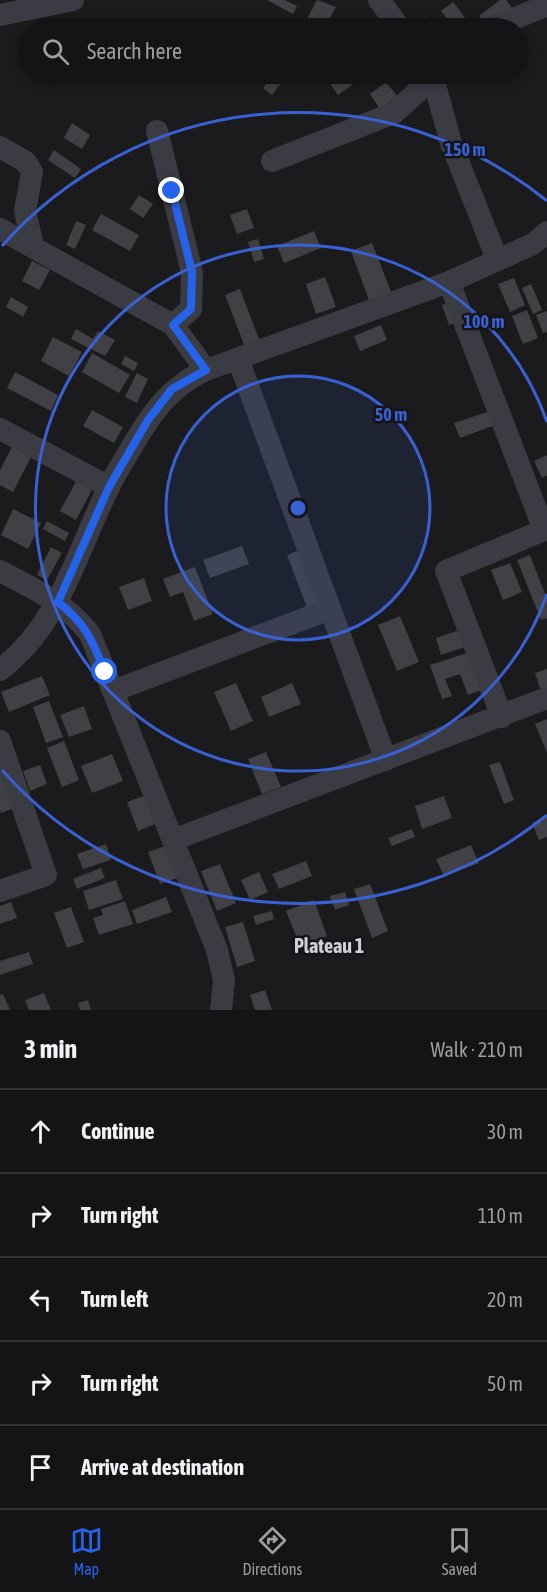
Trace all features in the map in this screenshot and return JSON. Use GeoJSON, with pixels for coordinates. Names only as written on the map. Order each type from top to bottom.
{"type":"FeatureCollection","features":[{"type":"Feature","properties":{"kind":"street"},"geometry":{"type":"LineString","coordinates":[[0,15],[73,0]]}},
{"type":"Feature","properties":{"kind":"street"},"geometry":{"type":"LineString","coordinates":[[379,0],[392,18]]}},
{"type":"Feature","properties":{"kind":"street"},"geometry":{"type":"LineString","coordinates":[[515,18],[547,5]]}},
{"type":"Feature","properties":{"kind":"street"},"geometry":{"type":"LineString","coordinates":[[272,161],[394,113],[424,84]]}},
{"type":"Feature","properties":{"kind":"street"},"geometry":{"type":"LineString","coordinates":[[436,84],[451,143],[497,259]]}},
{"type":"Feature","properties":{"kind":"street"},"geometry":{"type":"LineString","coordinates":[[157,131],[192,272],[191,309],[173,325]]}},
{"type":"Feature","properties":{"kind":"street"},"geometry":{"type":"LineString","coordinates":[[0,147],[26,162],[32,172],[25,211],[33,246]]}},
{"type":"Feature","properties":{"kind":"street"},"geometry":{"type":"LineString","coordinates":[[0,229],[173,325],[206,370]]}},
{"type":"Feature","properties":{"kind":"street"},"geometry":{"type":"LineString","coordinates":[[0,670],[22,653],[58,602],[109,487],[161,401],[172,389],[206,370],[449,282],[533,244],[547,232]]}},
{"type":"Feature","properties":{"kind":"street"},"geometry":{"type":"LineString","coordinates":[[449,282],[544,530],[446,571],[502,717]]}},
{"type":"Feature","properties":{"kind":"street"},"geometry":{"type":"LineString","coordinates":[[238,359],[386,760]]}},
{"type":"Feature","properties":{"kind":"street"},"geometry":{"type":"LineString","coordinates":[[0,429],[109,487]]}},
{"type":"Feature","properties":{"kind":"street"},"geometry":{"type":"LineString","coordinates":[[0,571],[58,602],[76,616],[90,634],[217,950],[224,980],[221,1010]]}},
{"type":"Feature","properties":{"kind":"street"},"geometry":{"type":"LineString","coordinates":[[113,691],[330,609]]}},
{"type":"Feature","properties":{"kind":"street"},"geometry":{"type":"LineString","coordinates":[[173,840],[547,698]]}},
{"type":"Feature","properties":{"kind":"street"},"geometry":{"type":"LineString","coordinates":[[0,741],[46,875],[0,891]]}},
{"type":"Feature","properties":{"kind":"building"},"geometry":{"type":"Polygon","coordinates":[[[267,0],[285,0],[297,6],[293,14],[267,0]]]}},
{"type":"Feature","properties":{"kind":"building"},"geometry":{"type":"Polygon","coordinates":[[[317,0],[336,7],[330,18],[308,18],[317,0]]]}},
{"type":"Feature","properties":{"kind":"building"},"geometry":{"type":"Polygon","coordinates":[[[500,0],[506,0],[514,11],[503,18],[480,18],[479,16],[500,0]]]}},
{"type":"Feature","properties":{"kind":"building"},"geometry":{"type":"Polygon","coordinates":[[[453,2],[465,18],[447,18],[441,11],[453,2]]]}},
{"type":"Feature","properties":{"kind":"building"},"geometry":{"type":"Polygon","coordinates":[[[266,84],[280,84],[272,95],[263,88],[266,84]]]}},
{"type":"Feature","properties":{"kind":"building"},"geometry":{"type":"Polygon","coordinates":[[[330,84],[353,84],[338,95],[330,84]]]}},
{"type":"Feature","properties":{"kind":"building"},"geometry":{"type":"Polygon","coordinates":[[[383,84],[388,84],[397,96],[380,109],[370,94],[383,84]]]}},
{"type":"Feature","properties":{"kind":"building"},"geometry":{"type":"Polygon","coordinates":[[[72,123],[90,135],[82,149],[64,138],[72,123]]]}},
{"type":"Feature","properties":{"kind":"building"},"geometry":{"type":"Polygon","coordinates":[[[54,150],[81,169],[75,178],[48,160],[54,150]]]}},
{"type":"Feature","properties":{"kind":"building"},"geometry":{"type":"Polygon","coordinates":[[[139,195],[153,204],[143,218],[130,209],[139,195]]]}},
{"type":"Feature","properties":{"kind":"building"},"geometry":{"type":"Polygon","coordinates":[[[247,209],[254,228],[237,234],[230,215],[247,209]]]}},
{"type":"Feature","properties":{"kind":"building"},"geometry":{"type":"Polygon","coordinates":[[[101,214],[139,235],[130,251],[92,230],[101,214]]]}},
{"type":"Feature","properties":{"kind":"building"},"geometry":{"type":"Polygon","coordinates":[[[76,221],[86,225],[75,249],[66,245],[76,221]]]}},
{"type":"Feature","properties":{"kind":"building"},"geometry":{"type":"Polygon","coordinates":[[[314,231],[321,248],[284,263],[277,246],[314,231]]]}},
{"type":"Feature","properties":{"kind":"building"},"geometry":{"type":"Polygon","coordinates":[[[258,239],[264,259],[254,262],[248,242],[258,239]]]}},
{"type":"Feature","properties":{"kind":"building"},"geometry":{"type":"Polygon","coordinates":[[[372,243],[392,294],[370,303],[351,251],[372,243]]]}},
{"type":"Feature","properties":{"kind":"building"},"geometry":{"type":"Polygon","coordinates":[[[32,261],[50,270],[39,290],[22,281],[32,261]]]}},
{"type":"Feature","properties":{"kind":"building"},"geometry":{"type":"Polygon","coordinates":[[[325,277],[336,307],[316,314],[306,284],[325,277]]]}},
{"type":"Feature","properties":{"kind":"building"},"geometry":{"type":"Polygon","coordinates":[[[514,278],[525,305],[510,312],[498,284],[514,278]]]}},
{"type":"Feature","properties":{"kind":"building"},"geometry":{"type":"Polygon","coordinates":[[[531,284],[542,310],[533,314],[522,288],[531,284]]]}},
{"type":"Feature","properties":{"kind":"building"},"geometry":{"type":"Polygon","coordinates":[[[240,289],[260,342],[245,347],[225,295],[240,289]]]}},
{"type":"Feature","properties":{"kind":"building"},"geometry":{"type":"Polygon","coordinates":[[[11,297],[28,307],[23,317],[6,307],[11,297]]]}},
{"type":"Feature","properties":{"kind":"building"},"geometry":{"type":"Polygon","coordinates":[[[453,301],[460,321],[449,325],[442,305],[453,301]]]}},
{"type":"Feature","properties":{"kind":"building"},"geometry":{"type":"Polygon","coordinates":[[[527,310],[538,338],[523,344],[512,316],[527,310]]]}},
{"type":"Feature","properties":{"kind":"building"},"geometry":{"type":"Polygon","coordinates":[[[547,311],[547,332],[543,333],[536,315],[547,311]]]}},
{"type":"Feature","properties":{"kind":"building"},"geometry":{"type":"Polygon","coordinates":[[[381,325],[387,340],[360,351],[354,336],[381,325]]]}},
{"type":"Feature","properties":{"kind":"building"},"geometry":{"type":"Polygon","coordinates":[[[76,329],[93,339],[98,331],[115,340],[105,356],[71,339],[76,329]]]}},
{"type":"Feature","properties":{"kind":"building"},"geometry":{"type":"Polygon","coordinates":[[[53,337],[82,352],[69,376],[41,361],[53,337]]]}},
{"type":"Feature","properties":{"kind":"building"},"geometry":{"type":"Polygon","coordinates":[[[92,353],[130,375],[119,393],[82,372],[92,353]]]}},
{"type":"Feature","properties":{"kind":"building"},"geometry":{"type":"Polygon","coordinates":[[[125,356],[138,363],[134,371],[121,364],[125,356]]]}},
{"type":"Feature","properties":{"kind":"building"},"geometry":{"type":"Polygon","coordinates":[[[15,372],[58,395],[51,411],[7,388],[15,372]]]}},
{"type":"Feature","properties":{"kind":"building"},"geometry":{"type":"Polygon","coordinates":[[[137,373],[148,379],[137,403],[125,397],[137,373]]]}},
{"type":"Feature","properties":{"kind":"building"},"geometry":{"type":"Polygon","coordinates":[[[92,410],[123,427],[114,443],[83,426],[92,410]]]}},
{"type":"Feature","properties":{"kind":"building"},"geometry":{"type":"Polygon","coordinates":[[[493,410],[498,424],[460,438],[454,423],[493,410]]]}},
{"type":"Feature","properties":{"kind":"building"},"geometry":{"type":"Polygon","coordinates":[[[13,445],[32,455],[13,492],[0,485],[0,470],[13,445]]]}},
{"type":"Feature","properties":{"kind":"building"},"geometry":{"type":"Polygon","coordinates":[[[547,455],[547,475],[542,478],[534,461],[547,455]]]}},
{"type":"Feature","properties":{"kind":"building"},"geometry":{"type":"Polygon","coordinates":[[[78,478],[94,486],[76,520],[60,511],[78,478]]]}},
{"type":"Feature","properties":{"kind":"building"},"geometry":{"type":"Polygon","coordinates":[[[13,509],[41,523],[28,549],[1,535],[13,509]]]}},
{"type":"Feature","properties":{"kind":"building"},"geometry":{"type":"Polygon","coordinates":[[[47,521],[69,533],[65,541],[43,529],[47,521]]]}},
{"type":"Feature","properties":{"kind":"building"},"geometry":{"type":"Polygon","coordinates":[[[242,546],[249,564],[210,578],[203,560],[242,546]]]}},
{"type":"Feature","properties":{"kind":"building"},"geometry":{"type":"Polygon","coordinates":[[[51,547],[62,553],[47,580],[37,575],[51,547]]]}},
{"type":"Feature","properties":{"kind":"building"},"geometry":{"type":"Polygon","coordinates":[[[304,548],[326,606],[309,613],[287,555],[304,548]]]}},
{"type":"Feature","properties":{"kind":"building"},"geometry":{"type":"Polygon","coordinates":[[[530,555],[547,599],[547,618],[541,620],[517,560],[530,555]]]}},
{"type":"Feature","properties":{"kind":"building"},"geometry":{"type":"Polygon","coordinates":[[[510,563],[522,592],[503,600],[491,570],[510,563]]]}},
{"type":"Feature","properties":{"kind":"building"},"geometry":{"type":"Polygon","coordinates":[[[195,567],[213,614],[194,621],[183,592],[170,597],[163,579],[195,567]]]}},
{"type":"Feature","properties":{"kind":"building"},"geometry":{"type":"Polygon","coordinates":[[[144,578],[152,601],[128,610],[119,587],[144,578]]]}},
{"type":"Feature","properties":{"kind":"building"},"geometry":{"type":"Polygon","coordinates":[[[400,616],[419,662],[397,671],[378,625],[400,616]]]}},
{"type":"Feature","properties":{"kind":"building"},"geometry":{"type":"Polygon","coordinates":[[[465,628],[471,645],[441,655],[436,638],[465,628]]]}},
{"type":"Feature","properties":{"kind":"building"},"geometry":{"type":"Polygon","coordinates":[[[473,651],[487,688],[468,695],[460,674],[445,679],[452,696],[442,699],[430,665],[473,651]]]}},
{"type":"Feature","properties":{"kind":"building"},"geometry":{"type":"Polygon","coordinates":[[[547,669],[547,690],[541,691],[535,673],[547,669]]]}},
{"type":"Feature","properties":{"kind":"building"},"geometry":{"type":"Polygon","coordinates":[[[42,676],[50,695],[9,712],[1,692],[42,676]]]}},
{"type":"Feature","properties":{"kind":"building"},"geometry":{"type":"Polygon","coordinates":[[[236,683],[253,721],[231,731],[214,692],[236,683]]]}},
{"type":"Feature","properties":{"kind":"building"},"geometry":{"type":"Polygon","coordinates":[[[292,683],[301,704],[269,717],[261,697],[292,683]]]}},
{"type":"Feature","properties":{"kind":"building"},"geometry":{"type":"Polygon","coordinates":[[[49,701],[63,737],[46,743],[33,707],[49,701]]]}},
{"type":"Feature","properties":{"kind":"building"},"geometry":{"type":"Polygon","coordinates":[[[84,706],[92,729],[69,737],[60,715],[84,706]]]}},
{"type":"Feature","properties":{"kind":"building"},"geometry":{"type":"Polygon","coordinates":[[[547,719],[547,753],[535,724],[547,719]]]}},
{"type":"Feature","properties":{"kind":"building"},"geometry":{"type":"Polygon","coordinates":[[[64,741],[79,780],[62,787],[47,748],[64,741]]]}},
{"type":"Feature","properties":{"kind":"building"},"geometry":{"type":"Polygon","coordinates":[[[266,752],[281,787],[262,794],[248,759],[266,752]]]}},
{"type":"Feature","properties":{"kind":"building"},"geometry":{"type":"Polygon","coordinates":[[[112,754],[123,781],[92,793],[81,766],[112,754]]]}},
{"type":"Feature","properties":{"kind":"building"},"geometry":{"type":"Polygon","coordinates":[[[500,762],[514,800],[504,804],[489,765],[500,762]]]}},
{"type":"Feature","properties":{"kind":"building"},"geometry":{"type":"Polygon","coordinates":[[[40,765],[47,784],[30,791],[23,771],[40,765]]]}},
{"type":"Feature","properties":{"kind":"building"},"geometry":{"type":"Polygon","coordinates":[[[0,769],[20,806],[1,813],[0,810],[0,769]]]}},
{"type":"Feature","properties":{"kind":"building"},"geometry":{"type":"Polygon","coordinates":[[[144,796],[155,824],[138,831],[127,802],[144,796]]]}},
{"type":"Feature","properties":{"kind":"building"},"geometry":{"type":"Polygon","coordinates":[[[444,796],[452,818],[422,829],[415,806],[444,796]]]}},
{"type":"Feature","properties":{"kind":"building"},"geometry":{"type":"Polygon","coordinates":[[[547,817],[547,837],[539,840],[532,823],[547,817]]]}},
{"type":"Feature","properties":{"kind":"building"},"geometry":{"type":"Polygon","coordinates":[[[412,829],[415,837],[392,846],[388,838],[412,829]]]}},
{"type":"Feature","properties":{"kind":"building"},"geometry":{"type":"Polygon","coordinates":[[[106,844],[111,860],[83,869],[77,854],[106,844]]]}},
{"type":"Feature","properties":{"kind":"building"},"geometry":{"type":"Polygon","coordinates":[[[471,845],[479,863],[444,876],[436,859],[471,845]]]}},
{"type":"Feature","properties":{"kind":"building"},"geometry":{"type":"Polygon","coordinates":[[[165,846],[177,878],[160,884],[148,852],[165,846]]]}},
{"type":"Feature","properties":{"kind":"building"},"geometry":{"type":"Polygon","coordinates":[[[306,861],[312,876],[279,889],[272,874],[306,861]]]}},
{"type":"Feature","properties":{"kind":"building"},"geometry":{"type":"Polygon","coordinates":[[[220,864],[236,903],[217,911],[201,871],[220,864]]]}},
{"type":"Feature","properties":{"kind":"building"},"geometry":{"type":"Polygon","coordinates":[[[101,868],[105,878],[77,889],[73,879],[101,868]]]}},
{"type":"Feature","properties":{"kind":"building"},"geometry":{"type":"Polygon","coordinates":[[[259,872],[268,892],[250,900],[241,880],[259,872]]]}},
{"type":"Feature","properties":{"kind":"building"},"geometry":{"type":"Polygon","coordinates":[[[116,880],[123,899],[89,910],[83,891],[116,880]]]}},
{"type":"Feature","properties":{"kind":"building"},"geometry":{"type":"Polygon","coordinates":[[[370,884],[388,931],[372,938],[354,889],[370,884]]]}},
{"type":"Feature","properties":{"kind":"building"},"geometry":{"type":"Polygon","coordinates":[[[345,892],[349,905],[335,910],[330,896],[345,892]]]}},
{"type":"Feature","properties":{"kind":"building"},"geometry":{"type":"Polygon","coordinates":[[[166,897],[172,912],[137,924],[132,910],[166,897]]]}},
{"type":"Feature","properties":{"kind":"building"},"geometry":{"type":"Polygon","coordinates":[[[314,900],[327,936],[300,946],[286,911],[314,900]]]}},
{"type":"Feature","properties":{"kind":"building"},"geometry":{"type":"Polygon","coordinates":[[[125,901],[133,924],[99,935],[93,918],[103,915],[101,909],[125,901]]]}},
{"type":"Feature","properties":{"kind":"building"},"geometry":{"type":"Polygon","coordinates":[[[11,902],[17,918],[0,924],[0,906],[11,902]]]}},
{"type":"Feature","properties":{"kind":"building"},"geometry":{"type":"Polygon","coordinates":[[[71,907],[84,942],[67,948],[54,913],[71,907]]]}},
{"type":"Feature","properties":{"kind":"building"},"geometry":{"type":"Polygon","coordinates":[[[272,911],[274,919],[256,925],[253,916],[272,911]]]}},
{"type":"Feature","properties":{"kind":"building"},"geometry":{"type":"Polygon","coordinates":[[[243,922],[255,961],[237,967],[225,927],[243,922]]]}},
{"type":"Feature","properties":{"kind":"building"},"geometry":{"type":"Polygon","coordinates":[[[29,952],[33,964],[0,975],[0,961],[29,952]]]}},
{"type":"Feature","properties":{"kind":"building"},"geometry":{"type":"Polygon","coordinates":[[[265,990],[272,1010],[255,1010],[250,995],[265,990]]]}},
{"type":"Feature","properties":{"kind":"building"},"geometry":{"type":"Polygon","coordinates":[[[44,993],[51,1010],[29,1010],[25,1000],[44,993]]]}},
{"type":"Feature","properties":{"kind":"building"},"geometry":{"type":"Polygon","coordinates":[[[3,994],[10,1010],[0,1010],[0,995],[3,994]]]}},
{"type":"Feature","properties":{"kind":"building"},"geometry":{"type":"Polygon","coordinates":[[[88,1000],[91,1010],[80,1010],[78,1003],[88,1000]]]}},
{"type":"Feature","properties":{"kind":"district","name":"Plateau 1"},"geometry":{"type":"Point","coordinates":[329,945]}},
{"type":"Feature","properties":{"kind":"route"},"geometry":{"type":"LineString","coordinates":[[105,672],[90,634],[76,616],[58,602],[109,487],[148,420],[172,389],[206,370],[173,325],[191,309],[192,272],[172,191]]}}]}
